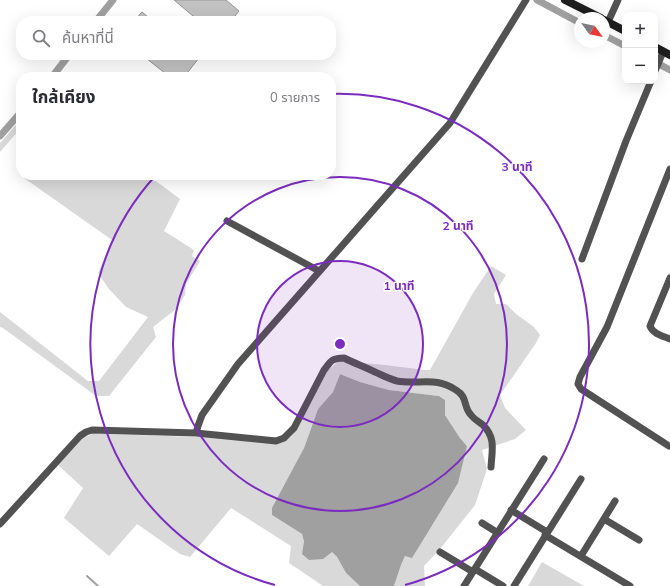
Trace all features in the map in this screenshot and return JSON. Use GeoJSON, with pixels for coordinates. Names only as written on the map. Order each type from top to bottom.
{"type":"FeatureCollection","features":[{"type":"Feature","properties":{"kind":"street"},"geometry":{"type":"LineString","coordinates":[[196,433],[202,415],[238,364],[450,123],[526,0]]}},
{"type":"Feature","properties":{"kind":"street"},"geometry":{"type":"LineString","coordinates":[[565,0],[588,12]]}},
{"type":"Feature","properties":{"kind":"street"},"geometry":{"type":"LineString","coordinates":[[610,12],[618,0]]}},
{"type":"Feature","properties":{"kind":"street"},"geometry":{"type":"LineString","coordinates":[[610,23],[622,29]]}},
{"type":"Feature","properties":{"kind":"street"},"geometry":{"type":"LineString","coordinates":[[656,48],[665,55],[658,66]]}},
{"type":"Feature","properties":{"kind":"street"},"geometry":{"type":"LineString","coordinates":[[582,258],[626,141],[650,84]]}},
{"type":"Feature","properties":{"kind":"street"},"geometry":{"type":"LineString","coordinates":[[669,446],[581,389],[578,384],[580,377],[607,327],[670,169]]}},
{"type":"Feature","properties":{"kind":"street"},"geometry":{"type":"LineString","coordinates":[[228,221],[320,271]]}},
{"type":"Feature","properties":{"kind":"street"},"geometry":{"type":"LineString","coordinates":[[670,278],[650,326],[654,332],[670,339]]}},
{"type":"Feature","properties":{"kind":"street"},"geometry":{"type":"LineString","coordinates":[[0,524],[80,436],[92,430],[196,433],[276,441],[284,438],[294,428],[324,370],[337,358],[344,358],[398,381],[434,381],[446,384],[457,390],[464,397],[466,408],[469,413],[489,432],[492,439],[491,467]]}},
{"type":"Feature","properties":{"kind":"street"},"geometry":{"type":"LineString","coordinates":[[464,586],[544,459]]}},
{"type":"Feature","properties":{"kind":"street"},"geometry":{"type":"LineString","coordinates":[[514,586],[581,479]]}},
{"type":"Feature","properties":{"kind":"street"},"geometry":{"type":"LineString","coordinates":[[581,556],[616,502]]}},
{"type":"Feature","properties":{"kind":"street"},"geometry":{"type":"LineString","coordinates":[[512,510],[546,534],[630,586]]}},
{"type":"Feature","properties":{"kind":"street"},"geometry":{"type":"LineString","coordinates":[[604,519],[639,540]]}},
{"type":"Feature","properties":{"kind":"street"},"geometry":{"type":"LineString","coordinates":[[482,523],[498,532]]}},
{"type":"Feature","properties":{"kind":"street"},"geometry":{"type":"LineString","coordinates":[[440,552],[504,586]]}},
{"type":"Feature","properties":{"kind":"shaded area"},"geometry":{"type":"Polygon","coordinates":[[[16,125],[16,134],[0,152],[0,143],[16,125]]]}},
{"type":"Feature","properties":{"kind":"shaded area"},"geometry":{"type":"Polygon","coordinates":[[[27,180],[153,180],[180,199],[164,231],[194,250],[192,256],[200,261],[186,284],[185,295],[176,309],[153,327],[156,337],[109,396],[96,396],[0,327],[0,312],[88,381],[99,381],[148,317],[126,307],[109,289],[98,273],[112,240],[27,180]]]}},
{"type":"Feature","properties":{"kind":"shaded area"},"geometry":{"type":"Polygon","coordinates":[[[491,266],[506,275],[494,294],[496,304],[506,304],[516,314],[534,327],[540,335],[500,395],[505,408],[526,430],[515,439],[482,450],[487,469],[475,505],[440,549],[424,566],[425,586],[394,586],[405,556],[467,446],[445,415],[445,400],[439,396],[389,390],[360,382],[340,374],[333,392],[318,409],[304,448],[272,515],[302,534],[304,542],[332,552],[337,557],[346,573],[360,586],[323,586],[289,563],[291,546],[231,508],[190,557],[180,554],[137,524],[109,556],[64,518],[83,488],[58,465],[82,439],[92,434],[197,437],[291,437],[326,372],[339,361],[430,370],[473,293],[491,266]]]}},
{"type":"Feature","properties":{"kind":"shaded area"},"geometry":{"type":"Polygon","coordinates":[[[340,374],[360,382],[389,390],[439,396],[445,400],[445,415],[467,446],[458,483],[412,558],[405,556],[394,586],[360,586],[346,573],[337,557],[332,552],[323,559],[309,560],[302,554],[304,542],[302,534],[272,515],[272,508],[304,448],[318,409],[333,392],[340,374]]]}},
{"type":"Feature","properties":{"kind":"shaded area"},"geometry":{"type":"Polygon","coordinates":[[[542,562],[584,586],[528,586],[542,562]]]}},
{"type":"Feature","properties":{"kind":"building"},"geometry":{"type":"Polygon","coordinates":[[[174,0],[226,0],[239,11],[235,16],[193,16],[174,0]]]}},
{"type":"Feature","properties":{"kind":"building"},"geometry":{"type":"Polygon","coordinates":[[[142,12],[147,16],[138,16],[142,12]]]}},
{"type":"Feature","properties":{"kind":"building"},"geometry":{"type":"Polygon","coordinates":[[[148,60],[197,60],[188,72],[164,72],[148,60]]]}},
{"type":"Feature","properties":{"kind":"waterway"},"geometry":{"type":"LineString","coordinates":[[100,16],[113,0]]}},
{"type":"Feature","properties":{"kind":"waterway"},"geometry":{"type":"LineString","coordinates":[[537,0],[574,20]]}},
{"type":"Feature","properties":{"kind":"waterway"},"geometry":{"type":"LineString","coordinates":[[610,38],[622,44]]}},
{"type":"Feature","properties":{"kind":"waterway"},"geometry":{"type":"LineString","coordinates":[[56,72],[65,60]]}},
{"type":"Feature","properties":{"kind":"waterway"},"geometry":{"type":"LineString","coordinates":[[658,64],[670,70]]}},
{"type":"Feature","properties":{"kind":"waterway"},"geometry":{"type":"LineString","coordinates":[[0,136],[16,118]]}},
{"type":"Feature","properties":{"kind":"waterway"},"geometry":{"type":"LineString","coordinates":[[87,576],[98,586]]}}]}
